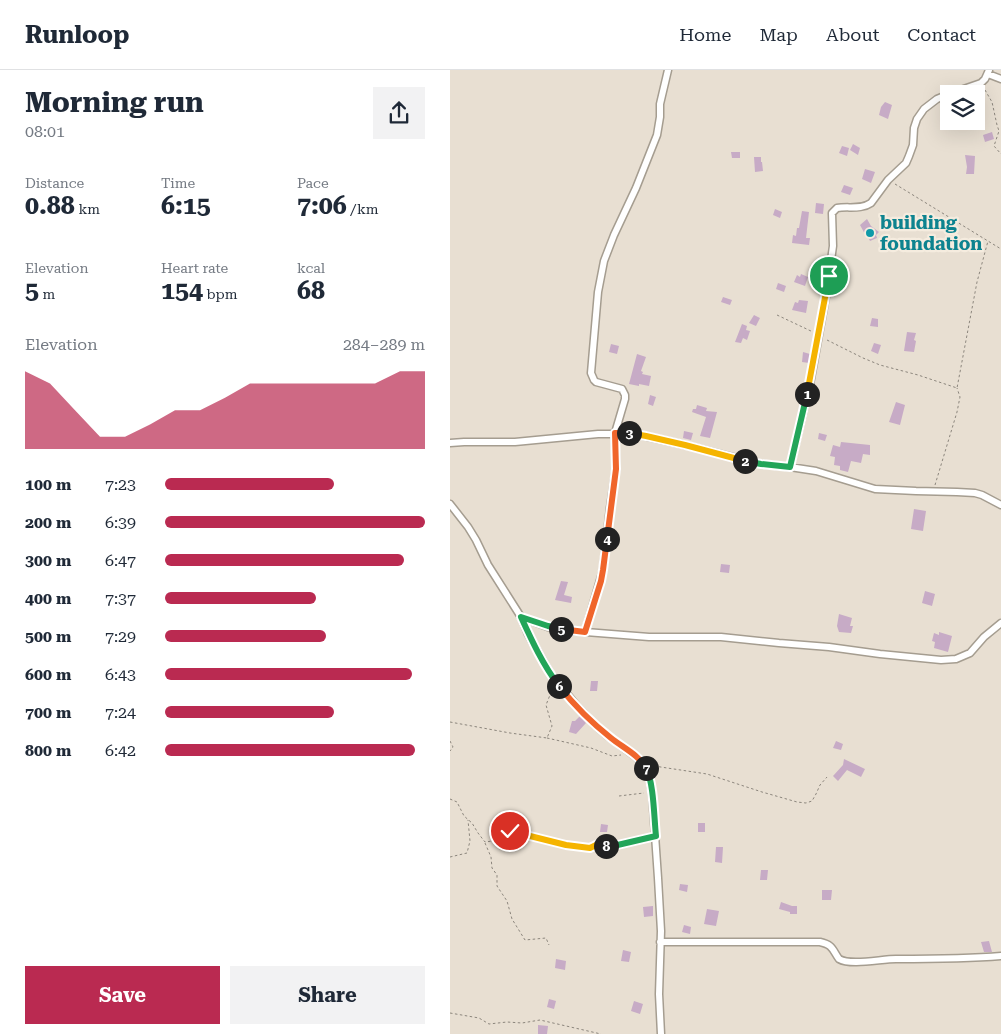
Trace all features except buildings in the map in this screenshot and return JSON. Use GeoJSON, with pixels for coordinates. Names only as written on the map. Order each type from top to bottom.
{"type":"FeatureCollection","features":[{"type":"Feature","properties":{"kind":"street"},"geometry":{"type":"LineString","coordinates":[[585,632],[603,570],[616,469],[615,433],[625,395],[624,391],[618,388],[596,382],[592,373],[599,282],[624,211],[636,188],[657,135],[660,104],[668,70]]}},
{"type":"Feature","properties":{"kind":"street"},"geometry":{"type":"LineString","coordinates":[[975,85],[985,80],[988,72],[1001,79]]}},
{"type":"Feature","properties":{"kind":"street"},"geometry":{"type":"LineString","coordinates":[[790,467],[810,384],[826,296],[833,246],[832,213],[834,209],[868,205],[888,180],[901,168],[909,156],[913,145],[914,128],[917,119],[924,109],[940,98]]}},
{"type":"Feature","properties":{"kind":"street"},"geometry":{"type":"LineString","coordinates":[[450,443],[516,442],[631,433],[761,464],[816,471],[875,489],[957,492],[982,495],[1001,505]]}},
{"type":"Feature","properties":{"kind":"street"},"geometry":{"type":"LineString","coordinates":[[450,504],[476,540],[488,565],[521,617],[528,634],[550,673],[594,724],[644,764],[648,772],[656,836],[661,1034]]}},
{"type":"Feature","properties":{"kind":"street"},"geometry":{"type":"LineString","coordinates":[[521,617],[548,626],[585,632],[649,637],[721,637],[829,647],[903,657],[949,660],[970,653],[984,637],[1001,623]]}},
{"type":"Feature","properties":{"kind":"street"},"geometry":{"type":"LineString","coordinates":[[660,942],[820,942],[829,945],[839,959],[848,962],[1001,956]]}},
{"type":"Feature","properties":{"kind":"path"},"geometry":{"type":"LineString","coordinates":[[981,83],[992,102],[996,125],[999,130],[994,146],[1001,154]]}},
{"type":"Feature","properties":{"kind":"path"},"geometry":{"type":"LineString","coordinates":[[888,180],[1001,249]]}},
{"type":"Feature","properties":{"kind":"path"},"geometry":{"type":"LineString","coordinates":[[934,491],[957,412],[960,397],[957,388],[973,299],[988,241]]}},
{"type":"Feature","properties":{"kind":"path"},"geometry":{"type":"LineString","coordinates":[[777,315],[863,358],[957,388]]}},
{"type":"Feature","properties":{"kind":"path"},"geometry":{"type":"LineString","coordinates":[[547,738],[552,726],[546,705],[552,690],[550,673]]}},
{"type":"Feature","properties":{"kind":"path"},"geometry":{"type":"LineString","coordinates":[[450,722],[547,738],[591,748],[612,756],[625,754],[636,757]]}},
{"type":"Feature","properties":{"kind":"path"},"geometry":{"type":"LineString","coordinates":[[450,741],[453,747],[450,751]]}},
{"type":"Feature","properties":{"kind":"path"},"geometry":{"type":"LineString","coordinates":[[644,764],[706,774],[762,792],[806,803],[812,801],[820,785],[827,777]]}},
{"type":"Feature","properties":{"kind":"path"},"geometry":{"type":"LineString","coordinates":[[619,796],[652,792]]}},
{"type":"Feature","properties":{"kind":"path"},"geometry":{"type":"LineString","coordinates":[[450,799],[457,802],[464,816],[472,822],[485,842],[492,868],[497,875],[497,886],[507,901],[512,919],[525,940],[546,938],[549,945]]}},
{"type":"Feature","properties":{"kind":"path"},"geometry":{"type":"LineString","coordinates":[[450,857],[467,853],[470,841],[468,819]]}},
{"type":"Feature","properties":{"kind":"path"},"geometry":{"type":"LineString","coordinates":[[485,842],[500,840],[510,831],[566,845],[590,848],[600,843],[609,847],[656,836]]}},
{"type":"Feature","properties":{"kind":"path"},"geometry":{"type":"LineString","coordinates":[[450,1013],[479,1018],[489,1024],[508,1022],[522,1024],[540,1020],[601,1034]]}},
{"type":"Feature","properties":{"kind":"place","name":"building foundation"},"geometry":{"type":"Point","coordinates":[870,233]}},
{"type":"Feature","properties":{"kind":"route"},"geometry":{"type":"LineString","coordinates":[[510,831],[550,842],[590,848],[600,843],[609,847],[656,836],[652,792],[648,772],[644,764],[594,724],[562,689],[550,673],[528,634],[521,617],[548,626],[585,632],[603,570],[616,469],[615,433],[631,433],[761,464],[790,467],[810,384],[829,276]]}}]}
